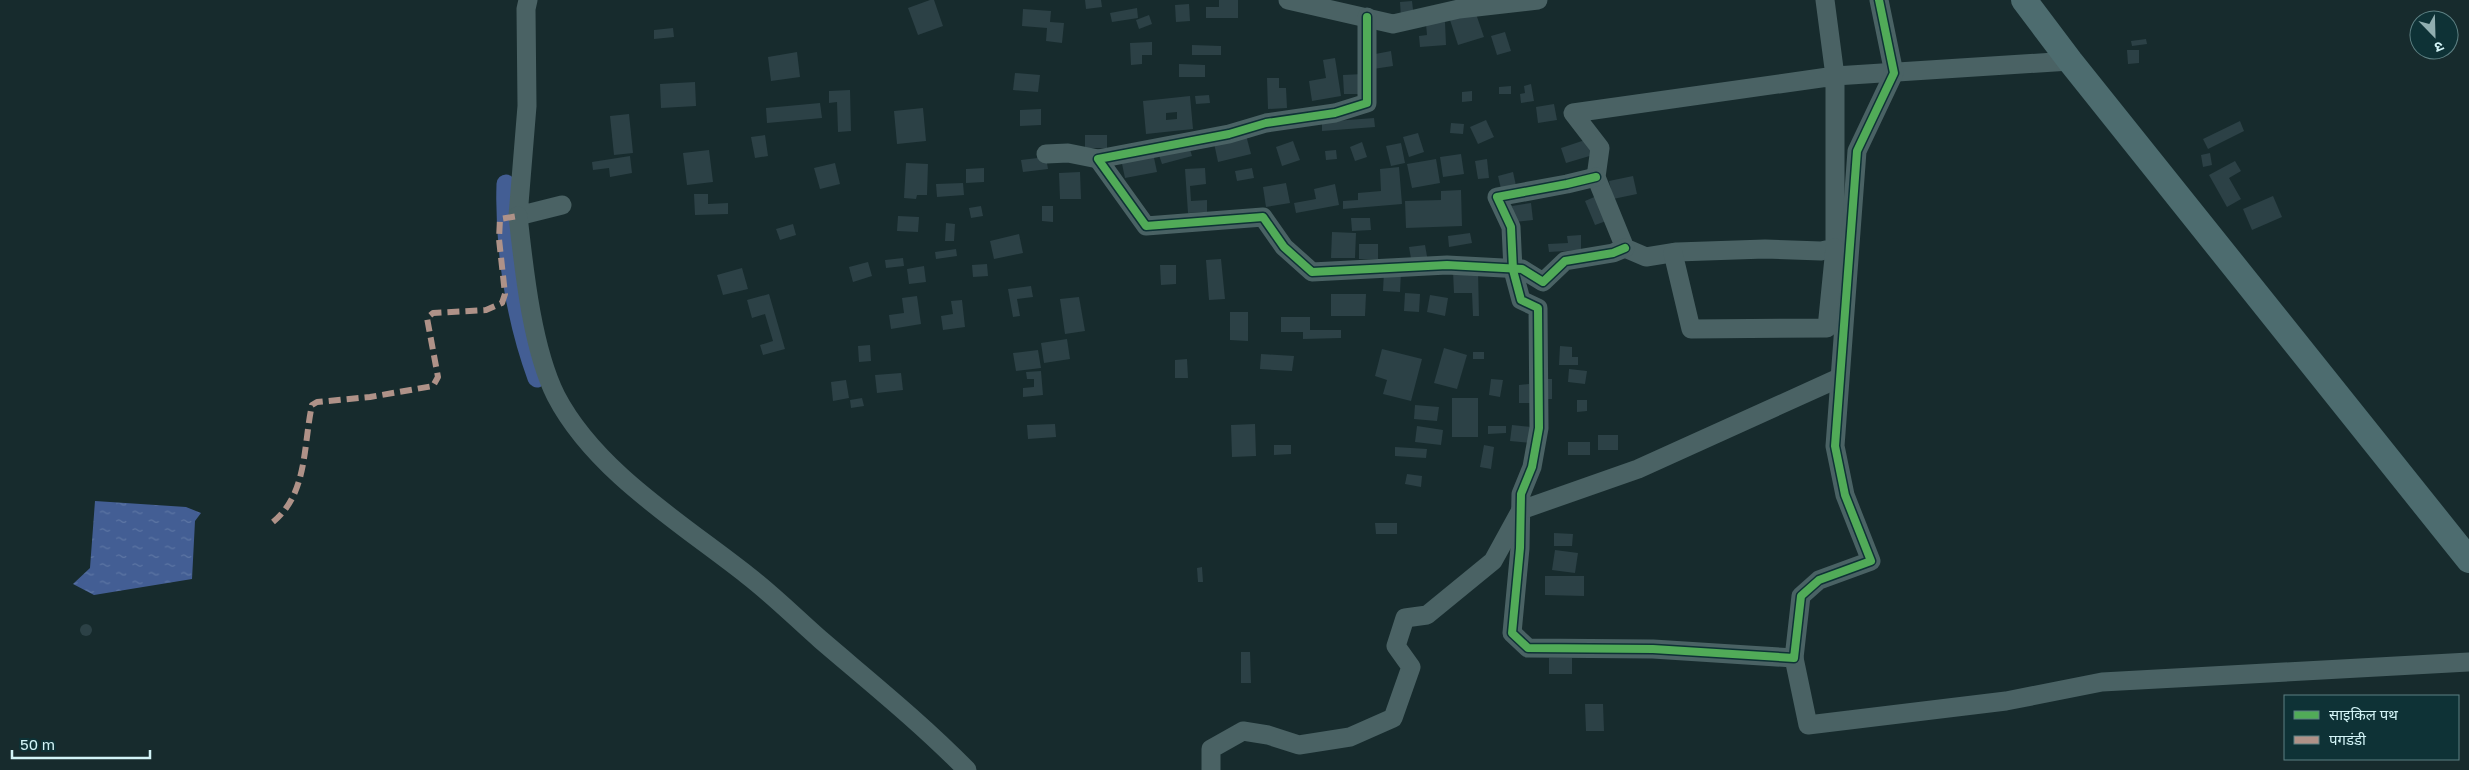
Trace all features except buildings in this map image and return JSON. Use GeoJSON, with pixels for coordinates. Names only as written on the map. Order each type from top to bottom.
{"type":"FeatureCollection","features":[{"type":"Feature","properties":{"kind":"street"},"geometry":{"type":"LineString","coordinates":[[528,0],[526,10],[527,106],[518,216],[526,282],[542,358],[555,394],[587,443],[610,467],[749,576],[914,719],[967,770]]}},
{"type":"Feature","properties":{"kind":"street"},"geometry":{"type":"LineString","coordinates":[[1288,0],[1393,24],[1459,9],[1538,0]]}},
{"type":"Feature","properties":{"kind":"street"},"geometry":{"type":"LineString","coordinates":[[1673,253],[1691,329],[1827,328],[1835,248],[1836,76],[1825,0]]}},
{"type":"Feature","properties":{"kind":"street"},"geometry":{"type":"LineString","coordinates":[[1879,0],[1894,74],[1857,152],[1835,446],[1845,495],[1871,561],[1819,580],[1801,596],[1794,658],[1808,725],[2006,701],[2102,682],[2469,662]]}},
{"type":"Feature","properties":{"kind":"street"},"geometry":{"type":"LineString","coordinates":[[2024,0],[2070,62],[2469,560]]}},
{"type":"Feature","properties":{"kind":"street"},"geometry":{"type":"LineString","coordinates":[[1046,154],[1068,153],[1098,159],[1229,134],[1266,123],[1335,113],[1367,103],[1367,17]]}},
{"type":"Feature","properties":{"kind":"street"},"geometry":{"type":"LineString","coordinates":[[1835,248],[1821,250],[1765,249],[1673,253],[1646,257],[1626,248],[1596,176],[1600,148],[1573,113],[1836,76],[2070,62]]}},
{"type":"Feature","properties":{"kind":"street"},"geometry":{"type":"LineString","coordinates":[[1098,159],[1146,226],[1263,217],[1284,247],[1312,272],[1346,268],[1447,265],[1522,269],[1543,282],[1565,261],[1613,254],[1626,248]]}},
{"type":"Feature","properties":{"kind":"street"},"geometry":{"type":"LineString","coordinates":[[1596,176],[1567,184],[1497,197],[1511,227],[1513,270],[1521,300],[1538,308],[1539,428],[1532,467],[1522,494],[1512,633],[1528,648],[1654,649],[1794,658]]}},
{"type":"Feature","properties":{"kind":"street"},"geometry":{"type":"LineString","coordinates":[[518,216],[562,205]]}},
{"type":"Feature","properties":{"kind":"street"},"geometry":{"type":"LineString","coordinates":[[1211,770],[1211,749],[1243,731],[1268,735],[1298,745],[1350,737],[1393,718],[1411,667],[1396,646],[1405,618],[1426,615],[1493,561],[1521,510],[1638,469],[1839,378]]}},
{"type":"Feature","properties":{"kind":"water"},"geometry":{"type":"Polygon","coordinates":[[[95,501],[186,507],[201,513],[195,521],[192,579],[94,595],[73,584],[90,568],[95,501]]]}},
{"type":"Feature","properties":{"kind":"waterway"},"geometry":{"type":"LineString","coordinates":[[506,184],[507,233],[512,282],[529,355],[537,378]]}},
{"type":"Feature","properties":{"kind":"marked path"},"geometry":{"type":"LineString","coordinates":[[273,522],[293,497],[298,483],[312,405],[317,402],[370,397],[433,386],[438,377],[427,318],[433,313],[486,310],[502,303],[505,294],[499,239],[500,219],[518,216]]}},
{"type":"Feature","properties":{"kind":"cycle path"},"geometry":{"type":"LineString","coordinates":[[1596,177],[1497,197],[1511,227],[1513,270],[1521,300],[1538,308],[1539,428],[1532,467],[1521,494],[1520,548],[1512,633],[1528,648],[1653,649],[1794,658],[1801,596],[1819,580],[1871,561],[1845,495],[1835,446],[1857,151],[1894,73],[1879,0]]}},
{"type":"Feature","properties":{"kind":"cycle path"},"geometry":{"type":"LineString","coordinates":[[1367,17],[1367,103],[1335,113],[1266,123],[1229,134],[1098,159],[1146,226],[1263,217],[1284,247],[1312,272],[1447,265],[1522,269],[1543,282],[1565,261],[1613,253],[1625,248]]}}]}
